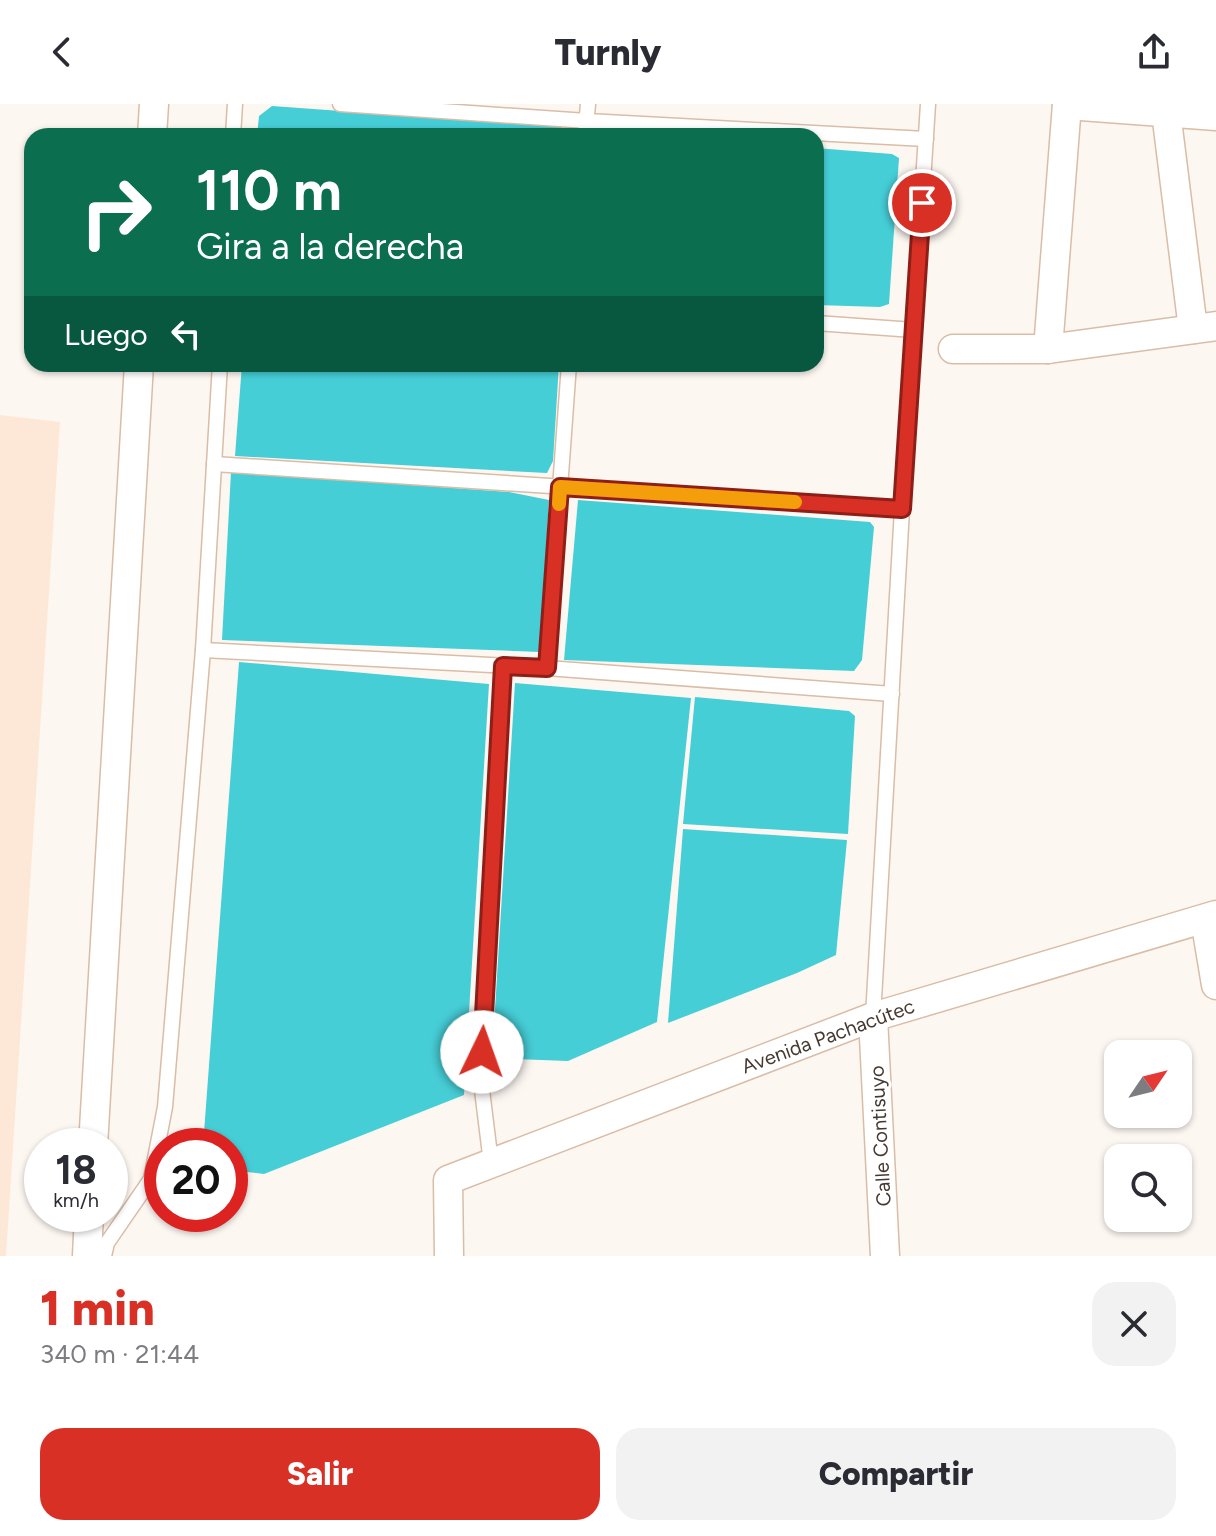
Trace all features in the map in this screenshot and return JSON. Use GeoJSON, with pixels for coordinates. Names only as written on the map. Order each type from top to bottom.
{"type":"FeatureCollection","features":[{"type":"Feature","properties":{"kind":"street"},"geometry":{"type":"LineString","coordinates":[[152,128],[154,104]]}},
{"type":"Feature","properties":{"kind":"street"},"geometry":{"type":"LineString","coordinates":[[1048,349],[1067,105],[1216,116]]}},
{"type":"Feature","properties":{"kind":"street"},"geometry":{"type":"LineString","coordinates":[[953,349],[1048,349],[1204,328],[1166,112]]}},
{"type":"Feature","properties":{"kind":"street"},"geometry":{"type":"LineString","coordinates":[[94,1128],[139,372]]}},
{"type":"Feature","properties":{"kind":"street"},"geometry":{"type":"LineString","coordinates":[[1211,917],[1216,985]]}},
{"type":"Feature","properties":{"kind":"street","name":"Avenida Pachacútec"},"geometry":{"type":"LineString","coordinates":[[449,1256],[448,1180],[873,1017],[1211,917]]}},
{"type":"Feature","properties":{"kind":"street","name":"Calle Contisuyo"},"geometry":{"type":"LineString","coordinates":[[873,1017],[877,1254]]}},
{"type":"Feature","properties":{"kind":"street"},"geometry":{"type":"LineString","coordinates":[[87,1256],[88,1232]]}},
{"type":"Feature","properties":{"kind":"lane"},"geometry":{"type":"LineString","coordinates":[[234,128],[235,104]]}},
{"type":"Feature","properties":{"kind":"lane"},"geometry":{"type":"LineString","coordinates":[[340,104],[586,128],[588,104]]}},
{"type":"Feature","properties":{"kind":"lane"},"geometry":{"type":"LineString","coordinates":[[873,1017],[928,104]]}},
{"type":"Feature","properties":{"kind":"lane"},"geometry":{"type":"LineString","coordinates":[[824,136],[926,139]]}},
{"type":"Feature","properties":{"kind":"lane"},"geometry":{"type":"LineString","coordinates":[[824,324],[914,330]]}},
{"type":"Feature","properties":{"kind":"lane"},"geometry":{"type":"LineString","coordinates":[[104,1256],[107,1243],[151,1179],[165,1107],[203,650],[220,372]]}},
{"type":"Feature","properties":{"kind":"lane"},"geometry":{"type":"LineString","coordinates":[[547,668],[568,372]]}},
{"type":"Feature","properties":{"kind":"lane"},"geometry":{"type":"LineString","coordinates":[[214,464],[902,509]]}},
{"type":"Feature","properties":{"kind":"lane"},"geometry":{"type":"LineString","coordinates":[[203,650],[547,668],[892,694]]}},
{"type":"Feature","properties":{"kind":"lane"},"geometry":{"type":"LineString","coordinates":[[491,1163],[481,1082],[503,666]]}},
{"type":"Feature","properties":{"kind":"shaded area"},"geometry":{"type":"Polygon","coordinates":[[[0,415],[60,422],[6,1256],[0,1256],[0,415]]]}},
{"type":"Feature","properties":{"kind":"water"},"geometry":{"type":"Polygon","coordinates":[[[272,106],[563,128],[258,128],[259,116],[272,106]]]}},
{"type":"Feature","properties":{"kind":"water"},"geometry":{"type":"Polygon","coordinates":[[[824,149],[892,154],[899,158],[889,304],[880,307],[824,305],[824,149]]]}},
{"type":"Feature","properties":{"kind":"water"},"geometry":{"type":"Polygon","coordinates":[[[241,372],[559,372],[553,461],[547,473],[235,456],[241,372]]]}},
{"type":"Feature","properties":{"kind":"water"},"geometry":{"type":"Polygon","coordinates":[[[231,472],[509,492],[549,500],[540,652],[222,640],[231,472]]]}},
{"type":"Feature","properties":{"kind":"water"},"geometry":{"type":"Polygon","coordinates":[[[578,500],[870,522],[874,527],[862,660],[854,671],[564,660],[578,500]]]}},
{"type":"Feature","properties":{"kind":"water"},"geometry":{"type":"Polygon","coordinates":[[[239,662],[489,684],[464,1095],[264,1174],[248,1172],[248,1128],[204,1128],[239,662]]]}},
{"type":"Feature","properties":{"kind":"water"},"geometry":{"type":"Polygon","coordinates":[[[515,683],[691,698],[657,1022],[568,1061],[492,1058],[515,683]]]}},
{"type":"Feature","properties":{"kind":"water"},"geometry":{"type":"Polygon","coordinates":[[[695,697],[849,711],[855,716],[848,834],[683,824],[695,697]]]}},
{"type":"Feature","properties":{"kind":"water"},"geometry":{"type":"Polygon","coordinates":[[[683,829],[847,840],[836,955],[668,1023],[683,829]]]}},
{"type":"Feature","properties":{"kind":"slow traffic"},"geometry":{"type":"LineString","coordinates":[[559,504],[560,487],[795,502]]}},
{"type":"Feature","properties":{"kind":"route"},"geometry":{"type":"LineString","coordinates":[[482,1052],[503,666],[547,668],[560,487],[902,509],[922,203]]}}]}
